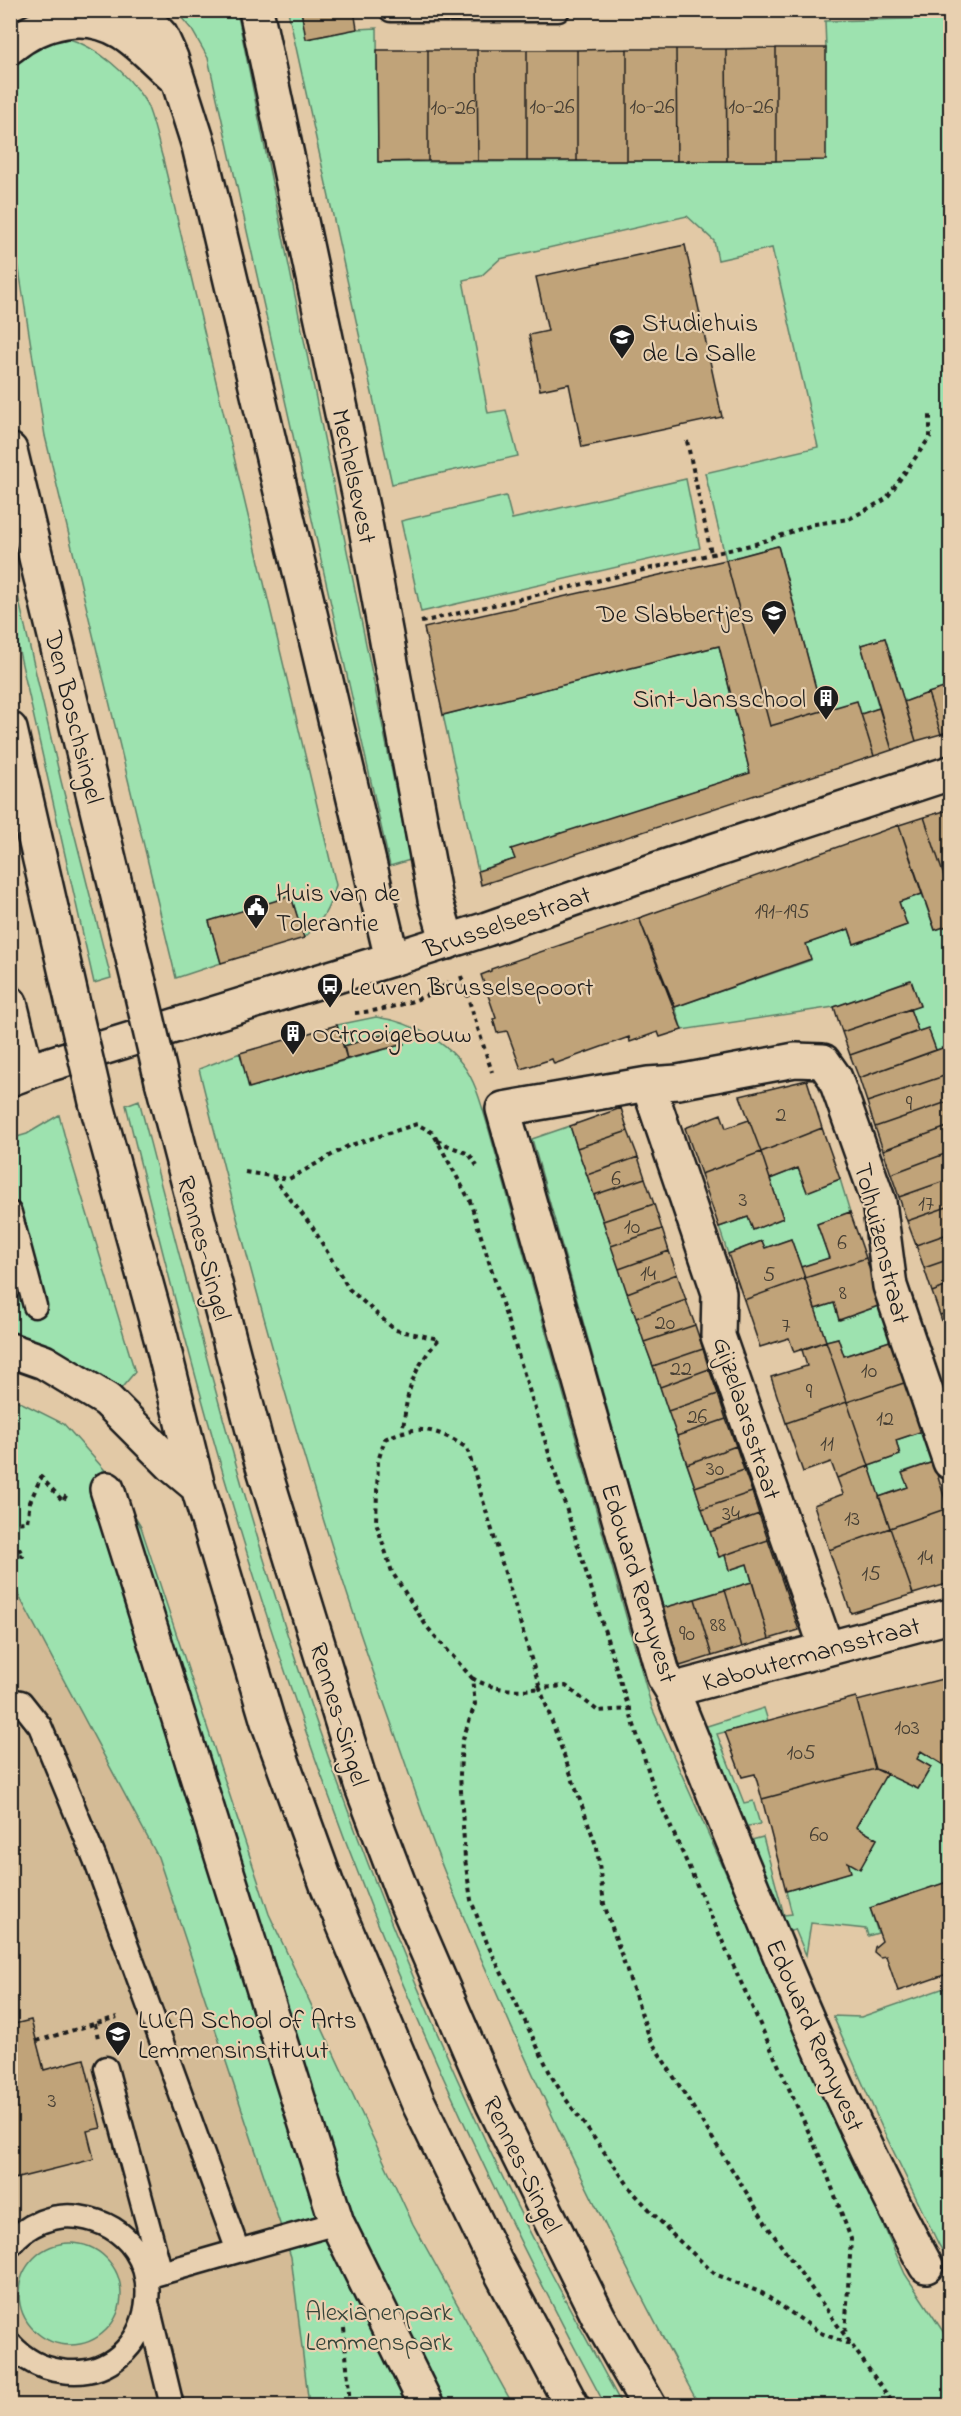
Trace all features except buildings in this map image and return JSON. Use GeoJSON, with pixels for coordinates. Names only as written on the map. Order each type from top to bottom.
{"type":"FeatureCollection","features":[{"type":"Feature","properties":{"kind":"main road"},"geometry":{"type":"LineString","coordinates":[[136,10],[161,36],[171,58],[198,146],[392,960]]}},
{"type":"Feature","properties":{"kind":"main road","name":"Mechelsevest"},"geometry":{"type":"LineString","coordinates":[[256,10],[363,512],[435,898],[448,942]]}},
{"type":"Feature","properties":{"kind":"main road"},"geometry":{"type":"LineString","coordinates":[[10,47],[34,30],[56,21],[101,22],[124,33],[176,79]]}},
{"type":"Feature","properties":{"kind":"main road","name":"Den Boschsingel"},"geometry":{"type":"LineString","coordinates":[[10,450],[139,983]]}},
{"type":"Feature","properties":{"kind":"main road"},"geometry":{"type":"LineString","coordinates":[[10,729],[96,1102],[161,1338],[198,1487],[268,1722],[327,1885],[364,1978],[423,2112],[495,2261],[572,2406]]}},
{"type":"Feature","properties":{"kind":"main road","name":"Brusselsestraat"},"geometry":{"type":"LineString","coordinates":[[19,1075],[448,942],[658,869],[951,773]]}},
{"type":"Feature","properties":{"kind":"main road","name":"Rennes-Singel"},"geometry":{"type":"LineString","coordinates":[[139,983],[162,1081],[259,1453],[362,1787],[405,1900],[493,2103],[600,2318],[649,2406]]}},
{"type":"Feature","properties":{"kind":"main road"},"geometry":{"type":"LineString","coordinates":[[10,1004],[19,1075]]}},
{"type":"Feature","properties":{"kind":"main road","name":"Tolhuizenstraat"},"geometry":{"type":"LineString","coordinates":[[503,1109],[648,1084],[678,1082],[795,1060],[822,1061],[835,1078],[879,1202],[890,1286],[951,1462]]}},
{"type":"Feature","properties":{"kind":"main road","name":"Gijzelaarsstraat"},"geometry":{"type":"LineString","coordinates":[[648,1084],[719,1293],[718,1336],[826,1647]]}},
{"type":"Feature","properties":{"kind":"main road","name":"Edouard Remyvest"},"geometry":{"type":"LineString","coordinates":[[503,1109],[664,1677],[672,1690],[841,2097],[889,2198],[926,2266]]}},
{"type":"Feature","properties":{"kind":"main road"},"geometry":{"type":"LineString","coordinates":[[10,1350],[44,1362],[107,1400],[174,1467],[198,1487]]}},
{"type":"Feature","properties":{"kind":"main road"},"geometry":{"type":"LineString","coordinates":[[108,1494],[337,2223],[427,2406]]}},
{"type":"Feature","properties":{"kind":"main road","name":"Kaboutermansstraat"},"geometry":{"type":"LineString","coordinates":[[672,1690],[826,1647],[951,1616]]}},
{"type":"Feature","properties":{"kind":"lane"},"geometry":{"type":"LineString","coordinates":[[391,10],[558,10]]}},
{"type":"Feature","properties":{"kind":"lane"},"geometry":{"type":"LineString","coordinates":[[10,1213],[35,1306]]}},
{"type":"Feature","properties":{"kind":"lane"},"geometry":{"type":"LineString","coordinates":[[10,1700],[21,1702],[40,1726],[95,1859],[238,2251]]}},
{"type":"Feature","properties":{"kind":"lane"},"geometry":{"type":"LineString","coordinates":[[10,2344],[21,2357],[46,2369],[73,2373],[100,2367],[123,2353],[140,2331],[154,2275],[106,2068]]}},
{"type":"Feature","properties":{"kind":"lane"},"geometry":{"type":"LineString","coordinates":[[10,2245],[17,2236],[41,2221],[67,2215],[94,2219],[118,2232],[154,2275]]}},
{"type":"Feature","properties":{"kind":"lane"},"geometry":{"type":"LineString","coordinates":[[154,2275],[337,2223]]}},
{"type":"Feature","properties":{"kind":"lane"},"geometry":{"type":"LineString","coordinates":[[148,2306],[172,2406]]}},
{"type":"Feature","properties":{"kind":"path"},"geometry":{"type":"LineString","coordinates":[[417,623],[775,539],[815,524],[849,519],[886,499],[930,437],[930,412]]}},
{"type":"Feature","properties":{"kind":"path"},"geometry":{"type":"LineString","coordinates":[[687,441],[711,553]]}},
{"type":"Feature","properties":{"kind":"path"},"geometry":{"type":"LineString","coordinates":[[448,942],[480,1031],[503,1109]]}},
{"type":"Feature","properties":{"kind":"path"},"geometry":{"type":"LineString","coordinates":[[245,1172],[289,1179],[348,1146],[417,1124],[433,1133],[470,1201],[655,1792],[824,2166],[851,2239],[845,2336]]}},
{"type":"Feature","properties":{"kind":"path"},"geometry":{"type":"LineString","coordinates":[[436,1142],[469,1154],[480,1170]]}},
{"type":"Feature","properties":{"kind":"path"},"geometry":{"type":"LineString","coordinates":[[273,1177],[313,1228],[349,1289],[395,1330],[439,1339],[422,1358],[406,1395],[403,1430]]}},
{"type":"Feature","properties":{"kind":"path"},"geometry":{"type":"LineString","coordinates":[[672,1690],[654,1702],[631,1710],[598,1711],[566,1686],[540,1688],[527,1690],[487,1687],[472,1678],[426,1627],[392,1572],[376,1522],[378,1461],[385,1439],[403,1430],[444,1433],[467,1448],[540,1688],[597,1848],[604,1904],[650,2039],[770,2230],[895,2406]]}},
{"type":"Feature","properties":{"kind":"path"},"geometry":{"type":"LineString","coordinates":[[10,1523],[27,1522],[30,1502],[41,1477],[63,1501],[73,1485],[78,1496],[85,1486],[108,1494]]}},
{"type":"Feature","properties":{"kind":"path"},"geometry":{"type":"LineString","coordinates":[[10,1532],[22,1556],[10,1553]]}},
{"type":"Feature","properties":{"kind":"path"},"geometry":{"type":"LineString","coordinates":[[472,1678],[475,1704],[462,1742],[460,1774],[465,1859],[471,1900],[487,1943],[552,2077],[634,2193],[673,2235],[715,2274],[762,2293],[821,2333],[851,2345]]}},
{"type":"Feature","properties":{"kind":"path"},"geometry":{"type":"LineString","coordinates":[[37,2041],[117,2017]]}},
{"type":"Feature","properties":{"kind":"shaded area","name":"LUCA School of Arts Lemmensinstituut"},"geometry":{"type":"Polygon","coordinates":[[[10,1581],[158,1857],[291,2257],[309,2405],[11,2405],[10,1581]]]}},
{"type":"Feature","properties":{"kind":"green space"},"geometry":{"type":"Polygon","coordinates":[[[176,11],[237,11],[410,860],[390,866],[208,58],[192,30],[176,11]]]}},
{"type":"Feature","properties":{"kind":"green space"},"geometry":{"type":"Polygon","coordinates":[[[288,11],[301,11],[307,39],[357,29],[377,28],[378,162],[776,161],[826,48],[825,21],[950,18],[950,686],[904,702],[885,638],[861,645],[879,708],[861,714],[822,711],[778,546],[726,560],[705,473],[818,447],[772,248],[718,260],[714,241],[687,216],[500,259],[481,276],[463,280],[488,413],[506,410],[518,456],[392,484],[288,11]]]}},
{"type":"Feature","properties":{"kind":"green space"},"geometry":{"type":"Polygon","coordinates":[[[67,38],[90,48],[121,71],[145,101],[150,114],[163,159],[336,885],[324,914],[304,938],[291,897],[209,921],[221,963],[176,978],[45,436],[11,218],[10,74],[27,54],[67,38]]]}},
{"type":"Feature","properties":{"kind":"green space"},"geometry":{"type":"Polygon","coordinates":[[[686,479],[700,548],[421,612],[401,521],[506,496],[512,519],[686,479]]]}},
{"type":"Feature","properties":{"kind":"green space"},"geometry":{"type":"Polygon","coordinates":[[[10,562],[61,781],[111,978],[94,983],[11,616],[10,562]]]}},
{"type":"Feature","properties":{"kind":"green space"},"geometry":{"type":"Polygon","coordinates":[[[719,646],[750,773],[512,850],[515,859],[478,871],[443,715],[719,646]]]}},
{"type":"Feature","properties":{"kind":"green space"},"geometry":{"type":"Polygon","coordinates":[[[922,894],[935,930],[950,925],[950,1054],[948,1046],[936,1050],[928,1029],[918,1031],[910,1009],[920,1005],[910,980],[834,1007],[682,1030],[675,1007],[811,960],[806,944],[849,929],[854,944],[907,925],[899,902],[922,894]]]}},
{"type":"Feature","properties":{"kind":"green space"},"geometry":{"type":"Polygon","coordinates":[[[376,1017],[419,1030],[445,1047],[466,1069],[480,1100],[652,1708],[905,2274],[950,2342],[950,2405],[699,2405],[630,2274],[565,2142],[503,2009],[445,1873],[338,1567],[264,1319],[199,1069],[240,1053],[250,1087],[404,1044],[400,1030],[344,1046],[337,1025],[376,1017]]]}},
{"type":"Feature","properties":{"kind":"green space"},"geometry":{"type":"Polygon","coordinates":[[[139,1100],[258,1541],[344,1800],[406,1960],[492,2155],[527,2227],[622,2405],[605,2405],[520,2241],[405,1989],[336,1816],[254,1575],[208,1419],[165,1262],[126,1105],[139,1100]]]}},
{"type":"Feature","properties":{"kind":"green space"},"geometry":{"type":"Polygon","coordinates":[[[59,1115],[135,1372],[118,1392],[11,1335],[10,1139],[27,1134],[59,1115]]]}},
{"type":"Feature","properties":{"kind":"green space"},"geometry":{"type":"Polygon","coordinates":[[[570,1126],[719,1557],[725,1555],[729,1570],[747,1564],[752,1582],[663,1608],[532,1139],[570,1126]]]}},
{"type":"Feature","properties":{"kind":"green space"},"geometry":{"type":"Polygon","coordinates":[[[798,1168],[807,1191],[840,1179],[850,1212],[817,1224],[829,1258],[801,1267],[791,1239],[765,1248],[762,1241],[728,1254],[719,1227],[748,1217],[753,1230],[783,1218],[770,1179],[798,1168]]]}},
{"type":"Feature","properties":{"kind":"green space"},"geometry":{"type":"Polygon","coordinates":[[[834,1303],[840,1320],[881,1305],[893,1340],[844,1356],[838,1338],[826,1341],[815,1309],[834,1303]]]}},
{"type":"Feature","properties":{"kind":"green space","name":"Alexianenpark Lemmenspark"},"geometry":{"type":"Polygon","coordinates":[[[10,1397],[64,1424],[110,1476],[141,1527],[269,1914],[413,2224],[513,2405],[309,2405],[291,2257],[158,1857],[11,1581],[10,1397]]]}},
{"type":"Feature","properties":{"kind":"green space"},"geometry":{"type":"Polygon","coordinates":[[[923,1431],[933,1462],[903,1472],[908,1487],[879,1497],[869,1466],[900,1455],[896,1440],[923,1431]]]}},
{"type":"Feature","properties":{"kind":"green space"},"geometry":{"type":"Polygon","coordinates":[[[764,1708],[768,1721],[717,1734],[744,1803],[753,1801],[760,1824],[743,1827],[704,1727],[764,1708]]]}},
{"type":"Feature","properties":{"kind":"green space"},"geometry":{"type":"Polygon","coordinates":[[[921,1751],[950,1769],[950,1881],[870,1908],[878,1933],[868,1936],[866,1929],[811,1923],[806,1955],[795,1929],[785,1934],[748,1841],[763,1837],[784,1915],[792,1914],[786,1891],[850,1872],[848,1862],[860,1868],[877,1839],[856,1827],[887,1773],[918,1789],[931,1767],[917,1759],[921,1751]]]}},
{"type":"Feature","properties":{"kind":"green space"},"geometry":{"type":"Polygon","coordinates":[[[950,1986],[950,2263],[884,2132],[833,2016],[861,2017],[950,1986]]]}},
{"type":"Feature","properties":{"kind":"green space"},"geometry":{"type":"Polygon","coordinates":[[[70,2243],[89,2247],[106,2258],[117,2275],[121,2294],[117,2313],[106,2330],[89,2341],[70,2345],[51,2341],[34,2330],[23,2313],[19,2294],[23,2275],[34,2258],[51,2247],[70,2243]]]}},
{"type":"Feature","properties":{"kind":"place","name":"Studiehuis de La Salle"},"geometry":{"type":"Point","coordinates":[622,360]}},
{"type":"Feature","properties":{"kind":"place","name":"De Slabbertjes"},"geometry":{"type":"Point","coordinates":[774,636]}},
{"type":"Feature","properties":{"kind":"place","name":"Sint-Jansschool"},"geometry":{"type":"Point","coordinates":[826,721]}},
{"type":"Feature","properties":{"kind":"place","name":"Huis van de Tolerantie"},"geometry":{"type":"Point","coordinates":[256,930]}},
{"type":"Feature","properties":{"kind":"place","name":"Leuven Brusselsepoort"},"geometry":{"type":"Point","coordinates":[330,1009]}},
{"type":"Feature","properties":{"kind":"place","name":"Octrooigebouw"},"geometry":{"type":"Point","coordinates":[293,1056]}},
{"type":"Feature","properties":{"kind":"place","name":"LUCA School of Arts Lemmensinstituut"},"geometry":{"type":"Point","coordinates":[118,2057]}}]}
